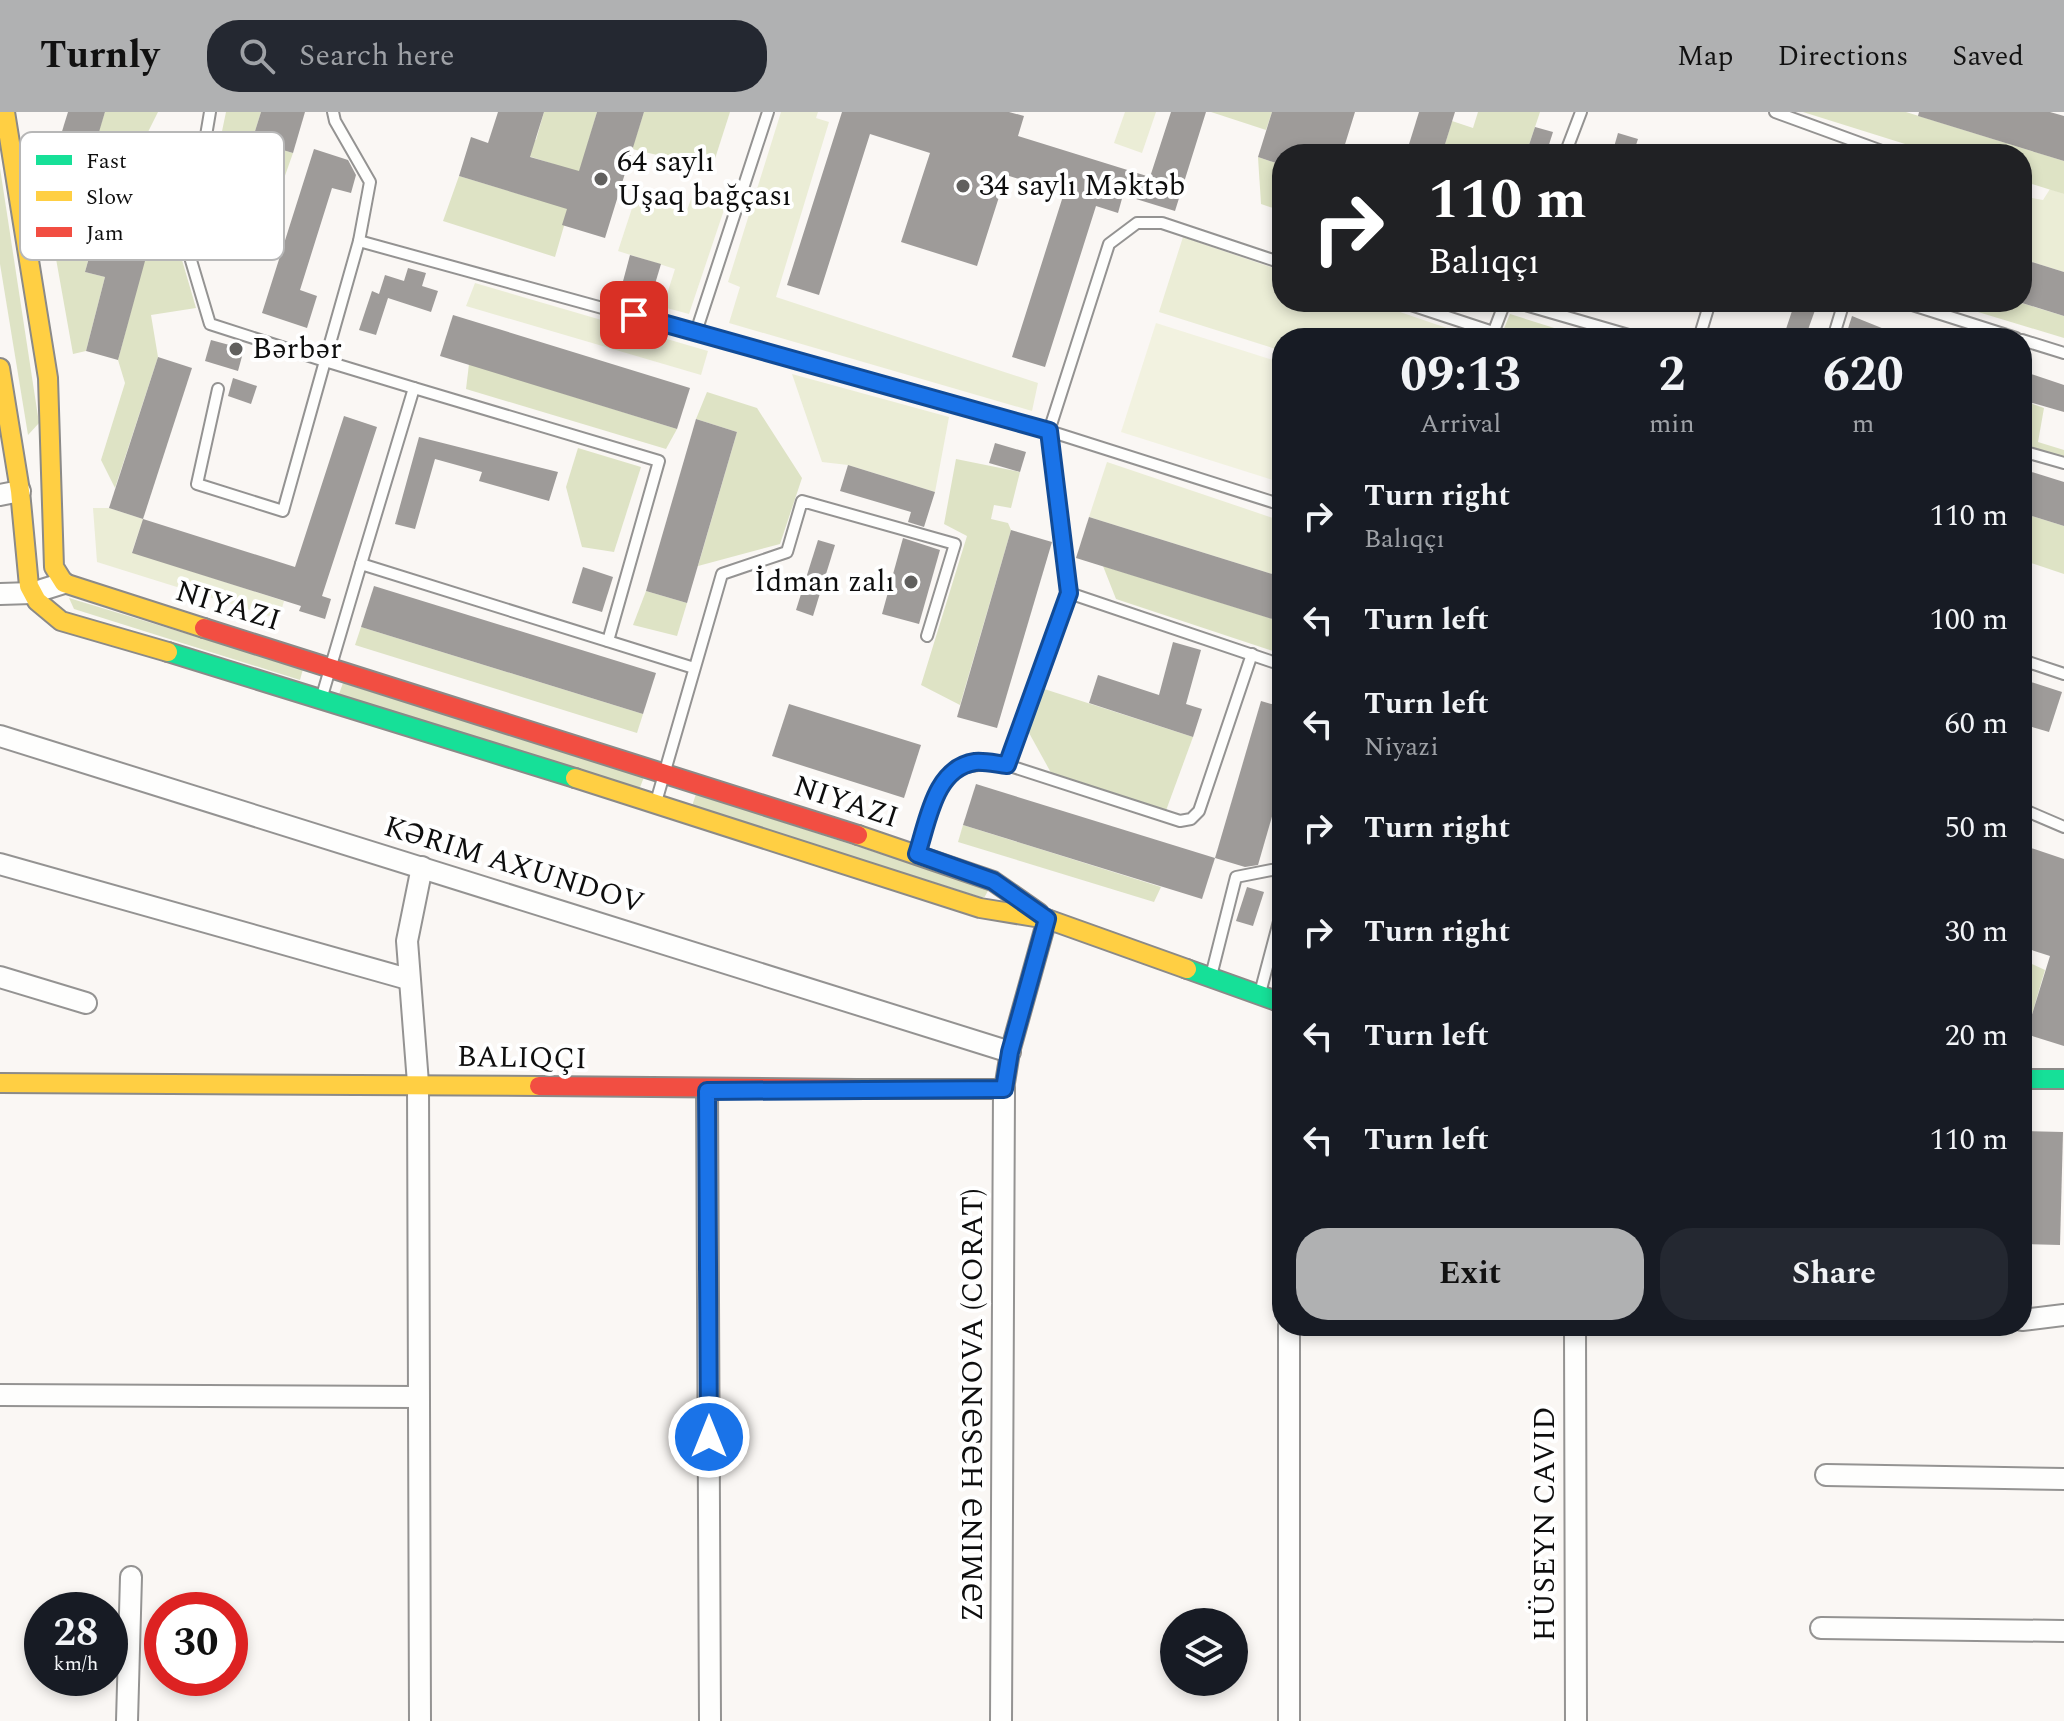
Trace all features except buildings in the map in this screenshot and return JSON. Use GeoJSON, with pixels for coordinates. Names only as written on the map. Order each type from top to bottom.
{"type":"FeatureCollection","features":[{"type":"Feature","properties":{"kind":"main road"},"geometry":{"type":"LineString","coordinates":[[5,112],[20,199]]}},
{"type":"Feature","properties":{"kind":"main road"},"geometry":{"type":"LineString","coordinates":[[29,260],[51,400],[52,558],[64,583]]}},
{"type":"Feature","properties":{"kind":"main road"},"geometry":{"type":"LineString","coordinates":[[0,368],[10,493],[32,593]]}},
{"type":"Feature","properties":{"kind":"main road","name":"NIYAZI"},"geometry":{"type":"LineString","coordinates":[[64,583],[917,854],[993,881],[1047,919]]}},
{"type":"Feature","properties":{"kind":"main road","name":"NIYAZI"},"geometry":{"type":"LineString","coordinates":[[32,593],[53,616],[74,626],[321,697],[980,908],[1047,919]]}},
{"type":"Feature","properties":{"kind":"main road"},"geometry":{"type":"LineString","coordinates":[[0,1083],[418,1083],[707,1091],[1004,1089],[1010,1052],[1047,919],[1272,1000]]}},
{"type":"Feature","properties":{"kind":"main road"},"geometry":{"type":"LineString","coordinates":[[2032,1079],[2064,1079]]}},
{"type":"Feature","properties":{"kind":"street"},"geometry":{"type":"LineString","coordinates":[[0,594],[32,593],[64,583]]}},
{"type":"Feature","properties":{"kind":"street","name":"KƏRIM AXUNDOV"},"geometry":{"type":"LineString","coordinates":[[0,736],[1010,1052]]}},
{"type":"Feature","properties":{"kind":"street"},"geometry":{"type":"LineString","coordinates":[[0,864],[408,979]]}},
{"type":"Feature","properties":{"kind":"street"},"geometry":{"type":"LineString","coordinates":[[420,1721],[418,1083],[407,941],[422,867]]}},
{"type":"Feature","properties":{"kind":"street"},"geometry":{"type":"LineString","coordinates":[[0,977],[86,1003]]}},
{"type":"Feature","properties":{"kind":"street","name":"ZƏMINƏ HƏSƏNOVA (CORAT)"},"geometry":{"type":"LineString","coordinates":[[1001,1721],[1004,1089]]}},
{"type":"Feature","properties":{"kind":"street"},"geometry":{"type":"LineString","coordinates":[[707,1091],[710,1721]]}},
{"type":"Feature","properties":{"kind":"street"},"geometry":{"type":"LineString","coordinates":[[2032,1319],[2064,1315]]}},
{"type":"Feature","properties":{"kind":"street"},"geometry":{"type":"LineString","coordinates":[[1289,1336],[1289,1721]]}},
{"type":"Feature","properties":{"kind":"street","name":"HÜSEYN CAVID"},"geometry":{"type":"LineString","coordinates":[[1575,1336],[1576,1721]]}},
{"type":"Feature","properties":{"kind":"street"},"geometry":{"type":"LineString","coordinates":[[0,1395],[417,1397]]}},
{"type":"Feature","properties":{"kind":"street"},"geometry":{"type":"LineString","coordinates":[[1826,1475],[2064,1479]]}},
{"type":"Feature","properties":{"kind":"street"},"geometry":{"type":"LineString","coordinates":[[127,1721],[131,1577]]}},
{"type":"Feature","properties":{"kind":"street"},"geometry":{"type":"LineString","coordinates":[[1821,1628],[2064,1631]]}},
{"type":"Feature","properties":{"kind":"lane"},"geometry":{"type":"LineString","coordinates":[[207,132],[210,112]]}},
{"type":"Feature","properties":{"kind":"lane"},"geometry":{"type":"LineString","coordinates":[[218,389],[197,484],[283,511],[359,241],[370,182],[333,112]]}},
{"type":"Feature","properties":{"kind":"lane"},"geometry":{"type":"LineString","coordinates":[[696,332],[768,112]]}},
{"type":"Feature","properties":{"kind":"lane"},"geometry":{"type":"LineString","coordinates":[[1569,144],[1581,112]]}},
{"type":"Feature","properties":{"kind":"lane"},"geometry":{"type":"LineString","coordinates":[[1775,112],[1863,144]]}},
{"type":"Feature","properties":{"kind":"lane"},"geometry":{"type":"LineString","coordinates":[[1007,765],[1069,593],[1049,431],[1109,244],[1116,235],[1137,223],[1162,223],[1272,260]]}},
{"type":"Feature","properties":{"kind":"lane"},"geometry":{"type":"LineString","coordinates":[[359,241],[1049,431],[1272,502]]}},
{"type":"Feature","properties":{"kind":"lane"},"geometry":{"type":"LineString","coordinates":[[191,260],[210,324],[659,461],[608,641]]}},
{"type":"Feature","properties":{"kind":"lane"},"geometry":{"type":"LineString","coordinates":[[1429,312],[1473,328]]}},
{"type":"Feature","properties":{"kind":"lane"},"geometry":{"type":"LineString","coordinates":[[1549,312],[1605,328]]}},
{"type":"Feature","properties":{"kind":"lane"},"geometry":{"type":"LineString","coordinates":[[1934,312],[1985,328]]}},
{"type":"Feature","properties":{"kind":"lane"},"geometry":{"type":"LineString","coordinates":[[2032,343],[2064,353]]}},
{"type":"Feature","properties":{"kind":"lane"},"geometry":{"type":"LineString","coordinates":[[321,697],[414,388]]}},
{"type":"Feature","properties":{"kind":"lane"},"geometry":{"type":"LineString","coordinates":[[2032,454],[2064,463]]}},
{"type":"Feature","properties":{"kind":"lane"},"geometry":{"type":"LineString","coordinates":[[656,802],[722,574],[787,552],[802,501],[955,544],[927,636]]}},
{"type":"Feature","properties":{"kind":"lane"},"geometry":{"type":"LineString","coordinates":[[361,564],[694,668]]}},
{"type":"Feature","properties":{"kind":"lane"},"geometry":{"type":"LineString","coordinates":[[1069,593],[1272,661]]}},
{"type":"Feature","properties":{"kind":"lane"},"geometry":{"type":"LineString","coordinates":[[917,854],[940,784],[955,770],[975,762],[1007,765],[1180,821],[1191,819],[1199,811],[1252,654]]}},
{"type":"Feature","properties":{"kind":"lane"},"geometry":{"type":"LineString","coordinates":[[2032,663],[2064,674]]}},
{"type":"Feature","properties":{"kind":"lane"},"geometry":{"type":"LineString","coordinates":[[2032,813],[2064,827]]}},
{"type":"Feature","properties":{"kind":"lane"},"geometry":{"type":"LineString","coordinates":[[1210,978],[1236,877],[1272,870]]}},
{"type":"Feature","properties":{"kind":"lane"},"geometry":{"type":"LineString","coordinates":[[1259,995],[1272,947]]}},
{"type":"Feature","properties":{"kind":"green space"},"geometry":{"type":"Polygon","coordinates":[[[105,112],[158,112],[148,132],[98,132],[105,112]]]}},
{"type":"Feature","properties":{"kind":"green space"},"geometry":{"type":"Polygon","coordinates":[[[226,112],[261,112],[255,132],[222,132],[226,112]]]}},
{"type":"Feature","properties":{"kind":"green space"},"geometry":{"type":"Polygon","coordinates":[[[544,112],[597,112],[555,257],[443,221],[459,176],[542,201],[553,164],[516,152],[521,136],[536,140],[544,112]]]}},
{"type":"Feature","properties":{"kind":"green space"},"geometry":{"type":"Polygon","coordinates":[[[644,112],[730,112],[712,168],[632,149],[644,112]]]}},
{"type":"Feature","properties":{"kind":"green space"},"geometry":{"type":"Polygon","coordinates":[[[781,112],[818,112],[816,118],[829,122],[776,297],[1038,383],[1032,411],[729,323],[740,287],[728,282],[781,112]]]}},
{"type":"Feature","properties":{"kind":"green space"},"geometry":{"type":"Polygon","coordinates":[[[1125,112],[1156,112],[1142,153],[1114,143],[1125,112]]]}},
{"type":"Feature","properties":{"kind":"green space"},"geometry":{"type":"Polygon","coordinates":[[[1211,112],[1272,112],[1266,130],[1211,112]]]}},
{"type":"Feature","properties":{"kind":"green space"},"geometry":{"type":"Polygon","coordinates":[[[1478,112],[1540,112],[1529,144],[1445,144],[1452,121],[1473,128],[1478,112]]]}},
{"type":"Feature","properties":{"kind":"green space"},"geometry":{"type":"Polygon","coordinates":[[[1803,112],[1906,112],[2009,144],[1905,144],[1803,112]]]}},
{"type":"Feature","properties":{"kind":"green space"},"geometry":{"type":"Polygon","coordinates":[[[284,150],[293,153],[284,178],[284,150]]]}},
{"type":"Feature","properties":{"kind":"green space"},"geometry":{"type":"Polygon","coordinates":[[[2032,151],[2064,161],[2064,194],[2032,184],[2032,151]]]}},
{"type":"Feature","properties":{"kind":"green space"},"geometry":{"type":"Polygon","coordinates":[[[1258,157],[1272,162],[1272,208],[1261,204],[1258,157]]]}},
{"type":"Feature","properties":{"kind":"green space"},"geometry":{"type":"Polygon","coordinates":[[[0,168],[39,423],[28,435],[0,264],[0,168]]]}},
{"type":"Feature","properties":{"kind":"green space"},"geometry":{"type":"Polygon","coordinates":[[[695,188],[730,192],[689,314],[663,307],[675,269],[618,251],[636,196],[686,213],[695,188]]]}},
{"type":"Feature","properties":{"kind":"green space"},"geometry":{"type":"Polygon","coordinates":[[[2050,189],[2064,194],[2064,272],[2032,262],[2032,198],[2043,200],[2050,189]]]}},
{"type":"Feature","properties":{"kind":"green space"},"geometry":{"type":"Polygon","coordinates":[[[1183,237],[1272,268],[1272,312],[1400,312],[1447,328],[1272,328],[1272,348],[1159,312],[1183,237]]]}},
{"type":"Feature","properties":{"kind":"green space"},"geometry":{"type":"Polygon","coordinates":[[[56,260],[88,260],[85,272],[105,277],[86,351],[73,354],[56,260]]]}},
{"type":"Feature","properties":{"kind":"green space"},"geometry":{"type":"Polygon","coordinates":[[[144,260],[182,260],[196,308],[151,315],[158,357],[115,488],[101,460],[125,383],[118,360],[144,260]]]}},
{"type":"Feature","properties":{"kind":"green space"},"geometry":{"type":"Polygon","coordinates":[[[475,283],[708,351],[701,375],[466,306],[475,283]]]}},
{"type":"Feature","properties":{"kind":"green space"},"geometry":{"type":"Polygon","coordinates":[[[2032,306],[2064,316],[2064,338],[1978,312],[2032,312],[2032,306]]]}},
{"type":"Feature","properties":{"kind":"green space"},"geometry":{"type":"Polygon","coordinates":[[[1510,314],[1554,328],[1504,328],[1510,314]]]}},
{"type":"Feature","properties":{"kind":"green space"},"geometry":{"type":"Polygon","coordinates":[[[1156,323],[1272,360],[1272,480],[1121,432],[1156,323]]]}},
{"type":"Feature","properties":{"kind":"green space"},"geometry":{"type":"Polygon","coordinates":[[[469,364],[677,429],[666,449],[466,389],[469,364]]]}},
{"type":"Feature","properties":{"kind":"green space"},"geometry":{"type":"Polygon","coordinates":[[[792,374],[949,417],[935,492],[848,465],[822,462],[792,374]]]}},
{"type":"Feature","properties":{"kind":"green space"},"geometry":{"type":"Polygon","coordinates":[[[707,392],[757,408],[802,478],[780,544],[698,566],[737,432],[696,419],[707,392]]]}},
{"type":"Feature","properties":{"kind":"green space"},"geometry":{"type":"Polygon","coordinates":[[[2032,404],[2044,408],[2038,442],[2064,450],[2064,463],[2032,454],[2032,404]]]}},
{"type":"Feature","properties":{"kind":"green space"},"geometry":{"type":"Polygon","coordinates":[[[578,448],[641,467],[614,552],[582,547],[566,487],[578,448]]]}},
{"type":"Feature","properties":{"kind":"green space"},"geometry":{"type":"Polygon","coordinates":[[[956,459],[1020,472],[1011,508],[994,505],[991,519],[1008,523],[1011,530],[960,705],[921,685],[967,536],[944,524],[956,459]]]}},
{"type":"Feature","properties":{"kind":"green space"},"geometry":{"type":"Polygon","coordinates":[[[1107,462],[1272,518],[1272,574],[1089,517],[1107,462]]]}},
{"type":"Feature","properties":{"kind":"green space"},"geometry":{"type":"Polygon","coordinates":[[[93,508],[109,508],[143,519],[132,552],[284,601],[279,619],[97,562],[93,508]]]}},
{"type":"Feature","properties":{"kind":"green space"},"geometry":{"type":"Polygon","coordinates":[[[2032,516],[2064,526],[2064,574],[2032,563],[2032,516]]]}},
{"type":"Feature","properties":{"kind":"green space"},"geometry":{"type":"Polygon","coordinates":[[[1103,566],[1272,619],[1272,651],[1116,599],[1103,566]]]}},
{"type":"Feature","properties":{"kind":"green space"},"geometry":{"type":"Polygon","coordinates":[[[646,591],[687,603],[677,636],[633,625],[646,591]]]}},
{"type":"Feature","properties":{"kind":"green space"},"geometry":{"type":"Polygon","coordinates":[[[69,598],[303,669],[300,680],[74,609],[69,598]]]}},
{"type":"Feature","properties":{"kind":"green space"},"geometry":{"type":"Polygon","coordinates":[[[361,627],[643,714],[637,733],[355,645],[361,627]]]}},
{"type":"Feature","properties":{"kind":"green space"},"geometry":{"type":"Polygon","coordinates":[[[343,683],[644,777],[639,790],[339,694],[343,683]]]}},
{"type":"Feature","properties":{"kind":"green space"},"geometry":{"type":"Polygon","coordinates":[[[1035,686],[1193,737],[1164,816],[1055,780],[1023,722],[1035,686]]]}},
{"type":"Feature","properties":{"kind":"green space"},"geometry":{"type":"Polygon","coordinates":[[[696,794],[989,889],[984,898],[692,806],[696,794]]]}},
{"type":"Feature","properties":{"kind":"green space"},"geometry":{"type":"Polygon","coordinates":[[[963,825],[1161,887],[1154,902],[958,842],[963,825]]]}},
{"type":"Feature","properties":{"kind":"green space"},"geometry":{"type":"Polygon","coordinates":[[[2032,964],[2045,970],[2032,1014],[2032,964]]]}},
{"type":"Feature","properties":{"kind":"traffic: fast"},"geometry":{"type":"LineString","coordinates":[[168,652],[575,778]]}},
{"type":"Feature","properties":{"kind":"traffic: fast"},"geometry":{"type":"LineString","coordinates":[[857,1089],[1004,1089],[1010,1052],[1047,919]]}},
{"type":"Feature","properties":{"kind":"traffic: fast"},"geometry":{"type":"LineString","coordinates":[[1187,969],[1272,999]]}},
{"type":"Feature","properties":{"kind":"traffic: fast"},"geometry":{"type":"LineString","coordinates":[[2032,1079],[2064,1079]]}},
{"type":"Feature","properties":{"kind":"traffic: slow"},"geometry":{"type":"LineString","coordinates":[[5,112],[20,205]]}},
{"type":"Feature","properties":{"kind":"traffic: slow"},"geometry":{"type":"LineString","coordinates":[[29,260],[48,378],[54,567],[64,583],[204,628]]}},
{"type":"Feature","properties":{"kind":"traffic: slow"},"geometry":{"type":"LineString","coordinates":[[0,368],[20,491],[29,586],[37,601],[61,621],[168,652]]}},
{"type":"Feature","properties":{"kind":"traffic: slow"},"geometry":{"type":"LineString","coordinates":[[575,778],[980,908],[1047,919],[1187,969]]}},
{"type":"Feature","properties":{"kind":"traffic: slow"},"geometry":{"type":"LineString","coordinates":[[858,835],[993,881],[1039,913]]}},
{"type":"Feature","properties":{"kind":"traffic: slow"},"geometry":{"type":"LineString","coordinates":[[0,1083],[539,1086]]}},
{"type":"Feature","properties":{"kind":"traffic: jam"},"geometry":{"type":"LineString","coordinates":[[204,628],[858,835]]}},
{"type":"Feature","properties":{"kind":"traffic: jam"},"geometry":{"type":"LineString","coordinates":[[539,1086],[857,1089]]}},
{"type":"Feature","properties":{"kind":"place","name":"64 saylı Uşaq bağçası"},"geometry":{"type":"Point","coordinates":[601,179]}},
{"type":"Feature","properties":{"kind":"place","name":"34 saylı Məktəb"},"geometry":{"type":"Point","coordinates":[963,186]}},
{"type":"Feature","properties":{"kind":"place","name":"Bərbər"},"geometry":{"type":"Point","coordinates":[236,349]}},
{"type":"Feature","properties":{"kind":"place","name":"İdman zalı"},"geometry":{"type":"Point","coordinates":[911,582]}},
{"type":"Feature","properties":{"kind":"route"},"geometry":{"type":"LineString","coordinates":[[634,315],[1049,431],[1069,593],[1007,765],[975,762],[955,770],[940,784],[917,854],[993,881],[1047,919],[1010,1052],[1004,1089],[707,1091],[709,1437]]}}]}
